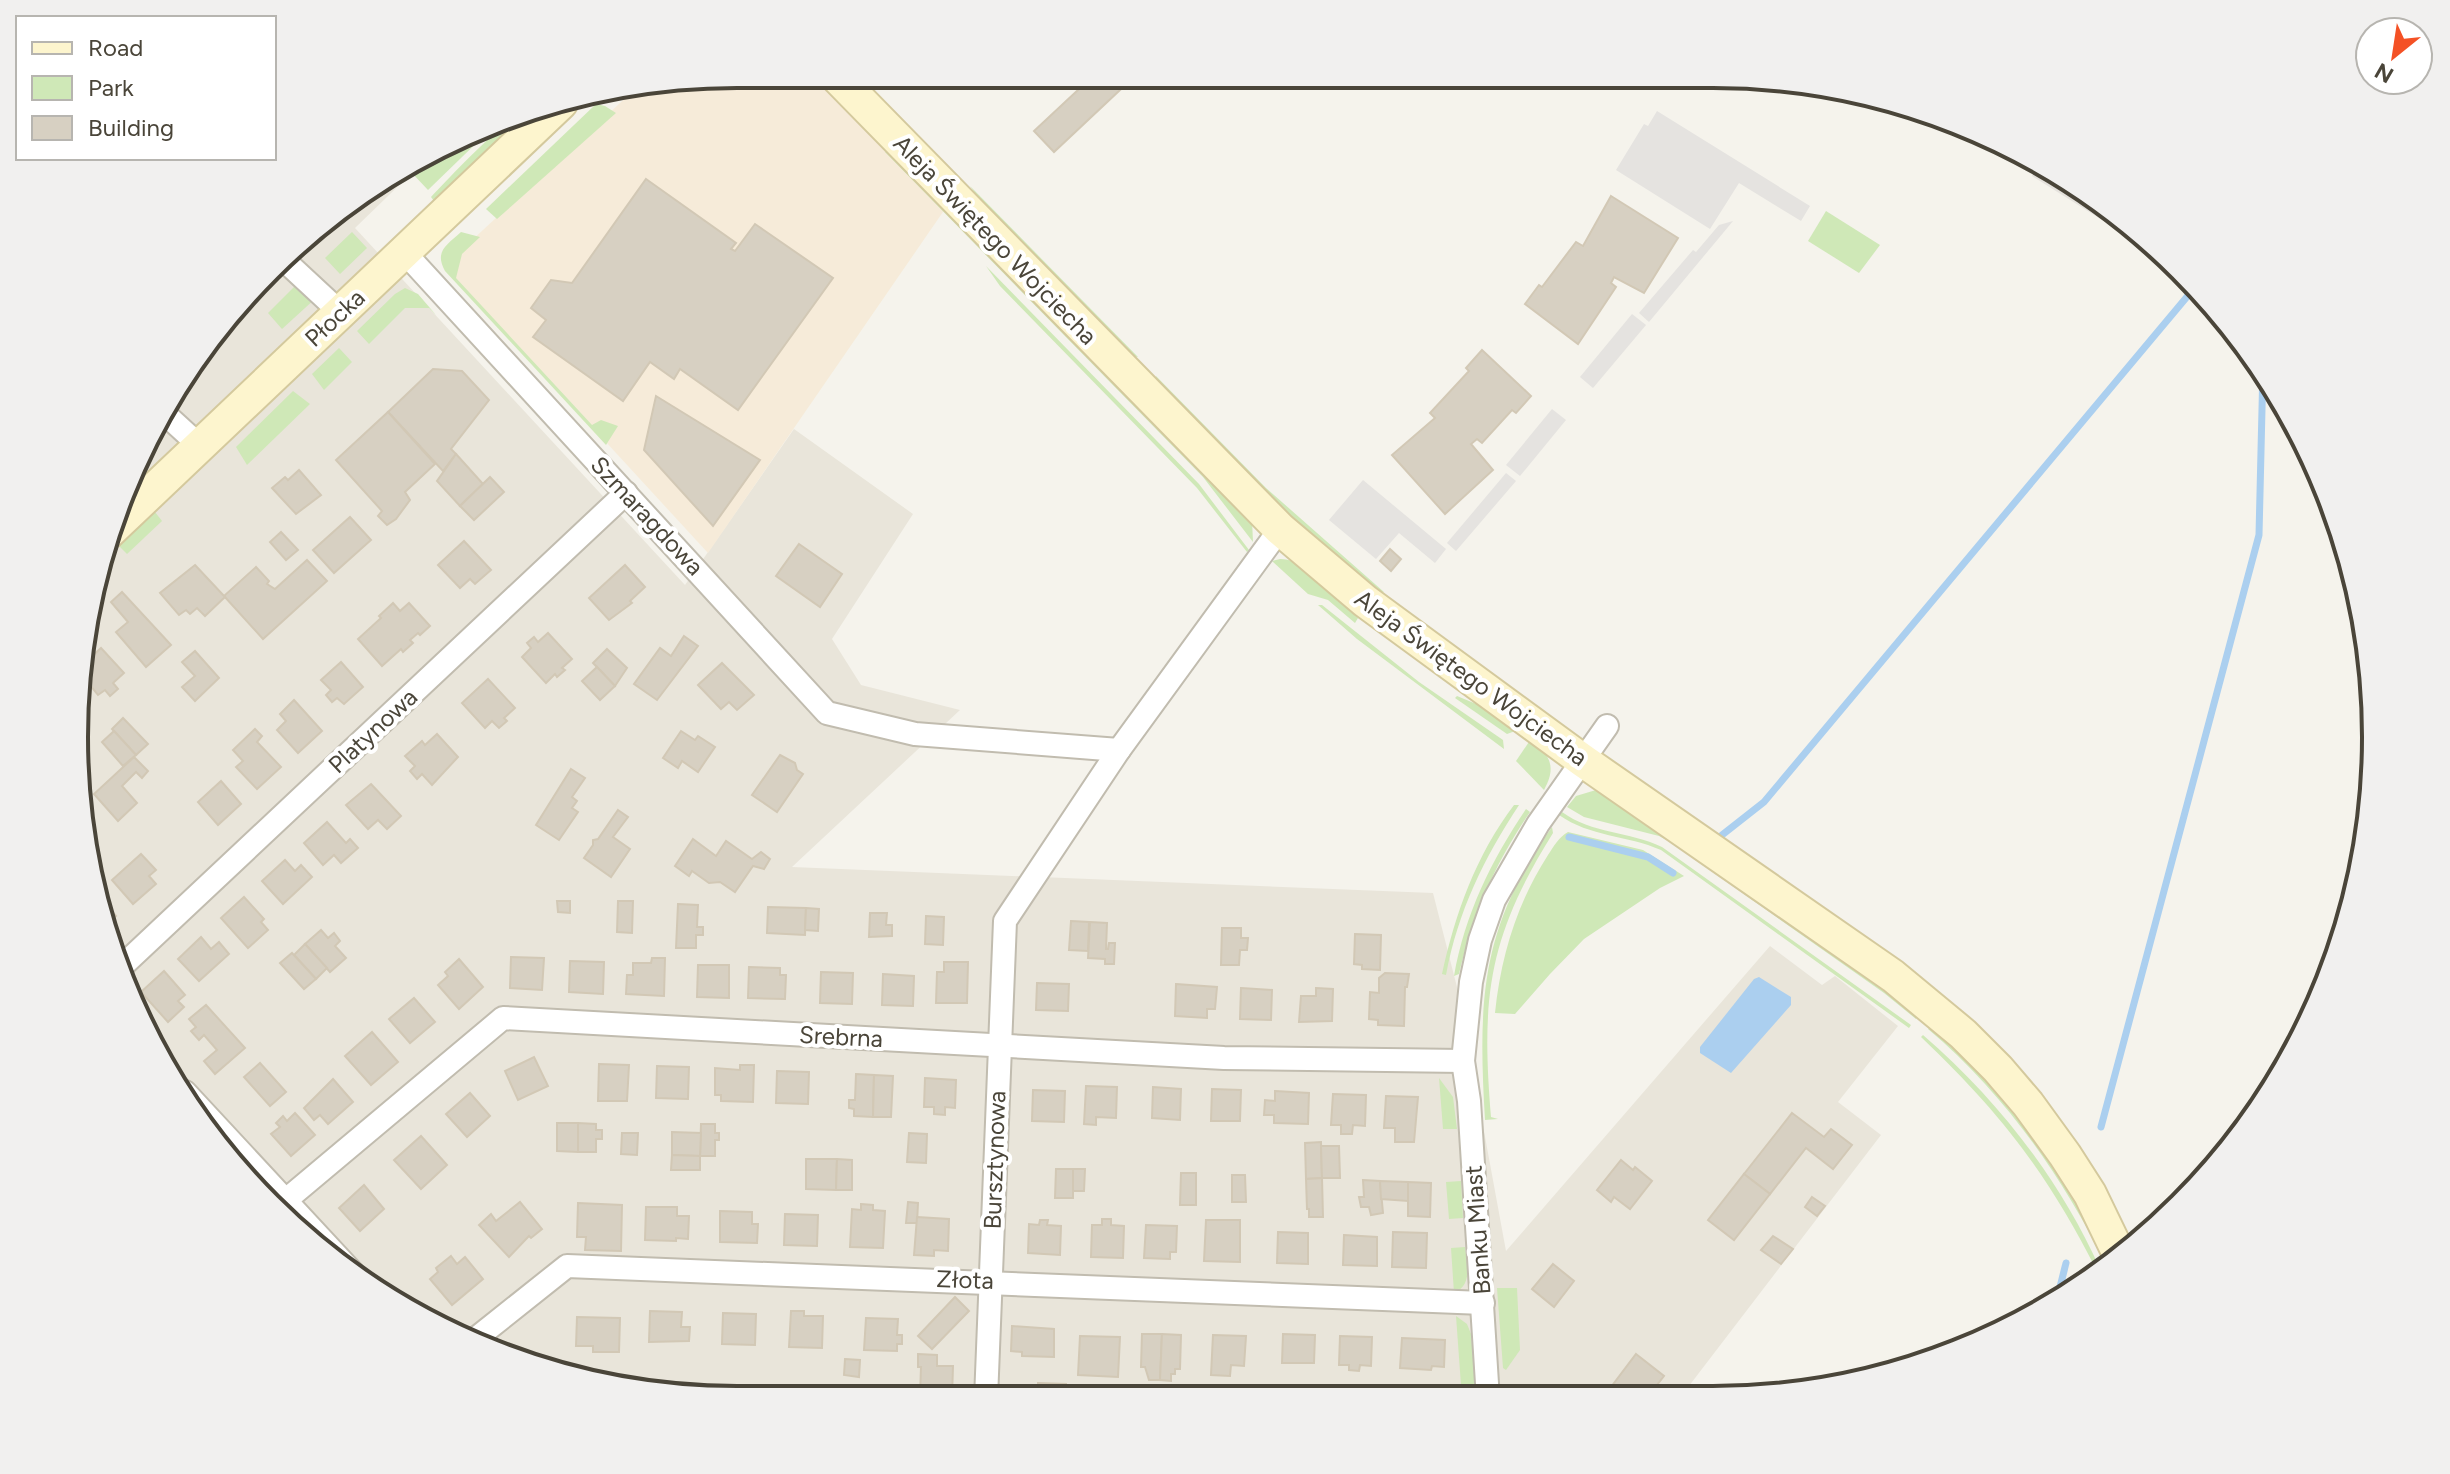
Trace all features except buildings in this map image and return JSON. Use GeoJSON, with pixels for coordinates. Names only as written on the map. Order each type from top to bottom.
{"type":"FeatureCollection","features":[{"type":"Feature","properties":{"kind":"street","name":"Aleja Świętego Wojciecha"},"geometry":{"type":"LineString","coordinates":[[848,88],[1280,529],[1365,601],[1582,760],[1893,976],[1963,1034],[2028,1104],[2065,1155],[2090,1194],[2115,1246]]}},
{"type":"Feature","properties":{"kind":"street","name":"Płocka"},"geometry":{"type":"LineString","coordinates":[[127,515],[547,116]]}},
{"type":"Feature","properties":{"kind":"street","name":"Szmaragdowa"},"geometry":{"type":"LineString","coordinates":[[405,253],[827,713],[915,734],[1119,750]]}},
{"type":"Feature","properties":{"kind":"street"},"geometry":{"type":"LineString","coordinates":[[291,266],[341,313]]}},
{"type":"Feature","properties":{"kind":"street"},"geometry":{"type":"LineString","coordinates":[[171,420],[200,446]]}},
{"type":"Feature","properties":{"kind":"street","name":"Platynowa"},"geometry":{"type":"LineString","coordinates":[[128,961],[626,493]]}},
{"type":"Feature","properties":{"kind":"street"},"geometry":{"type":"LineString","coordinates":[[1119,750],[1280,529]]}},
{"type":"Feature","properties":{"kind":"street","name":"Banku Miast"},"geometry":{"type":"LineString","coordinates":[[1487,1386],[1469,1101],[1463,1061],[1471,982],[1480,940],[1494,900],[1522,848],[1607,726]]}},
{"type":"Feature","properties":{"kind":"street","name":"Bursztynowa"},"geometry":{"type":"LineString","coordinates":[[987,1386],[1005,921],[1119,750]]}},
{"type":"Feature","properties":{"kind":"street","name":"Srebrna"},"geometry":{"type":"LineString","coordinates":[[286,1200],[503,1018],[1224,1058],[1463,1061]]}},
{"type":"Feature","properties":{"kind":"street"},"geometry":{"type":"LineString","coordinates":[[249,1165],[309,1225]]}},
{"type":"Feature","properties":{"kind":"street","name":"Złota"},"geometry":{"type":"LineString","coordinates":[[482,1334],[567,1266],[1483,1303]]}},
{"type":"Feature","properties":{"kind":"shaded area"},"geometry":{"type":"Polygon","coordinates":[[[827,88],[945,209],[708,553],[455,278],[457,254],[626,98],[695,89],[827,88]]]}},
{"type":"Feature","properties":{"kind":"shaded area"},"geometry":{"type":"Polygon","coordinates":[[[1657,111],[1810,206],[1801,221],[1739,183],[1710,229],[1616,170],[1644,124],[1648,126],[1657,111]]]}},
{"type":"Feature","properties":{"kind":"shaded area"},"geometry":{"type":"Polygon","coordinates":[[[2033,172],[2074,197],[2117,229],[2032,176],[2033,172]]]}},
{"type":"Feature","properties":{"kind":"shaded area"},"geometry":{"type":"Polygon","coordinates":[[[406,179],[355,228],[685,585],[794,429],[913,514],[832,639],[861,685],[960,710],[792,867],[1433,893],[1459,995],[1506,1251],[1770,946],[1822,985],[1835,976],[1898,1026],[1838,1102],[1881,1135],[1689,1386],[695,1385],[610,1374],[528,1352],[489,1337],[412,1299],[376,1277],[309,1225],[249,1165],[222,1132],[197,1098],[155,1024],[122,946],[110,905],[100,864],[89,779],[89,695],[94,652],[100,610],[122,528],[137,489],[175,412],[222,342],[278,278],[309,249],[376,197],[406,179]]]}},
{"type":"Feature","properties":{"kind":"shaded area"},"geometry":{"type":"Polygon","coordinates":[[[1733,221],[1649,322],[1639,313],[1693,250],[1696,252],[1719,225],[1733,221]]]}},
{"type":"Feature","properties":{"kind":"shaded area"},"geometry":{"type":"Polygon","coordinates":[[[1632,314],[1646,325],[1593,388],[1580,377],[1632,314]]]}},
{"type":"Feature","properties":{"kind":"shaded area"},"geometry":{"type":"Polygon","coordinates":[[[1552,409],[1566,420],[1520,476],[1506,465],[1552,409]]]}},
{"type":"Feature","properties":{"kind":"shaded area"},"geometry":{"type":"Polygon","coordinates":[[[1506,473],[1516,481],[1456,551],[1447,543],[1506,473]]]}},
{"type":"Feature","properties":{"kind":"shaded area"},"geometry":{"type":"Polygon","coordinates":[[[1363,480],[1446,549],[1435,563],[1399,533],[1376,559],[1329,520],[1363,480]]]}},
{"type":"Feature","properties":{"kind":"green space"},"geometry":{"type":"Polygon","coordinates":[[[596,104],[616,113],[497,219],[486,209],[596,104]]]}},
{"type":"Feature","properties":{"kind":"green space"},"geometry":{"type":"Polygon","coordinates":[[[510,129],[434,201],[431,197],[491,136],[510,129]]]}},
{"type":"Feature","properties":{"kind":"green space"},"geometry":{"type":"Polygon","coordinates":[[[477,143],[428,190],[413,174],[477,143]]]}},
{"type":"Feature","properties":{"kind":"green space"},"geometry":{"type":"Polygon","coordinates":[[[885,152],[893,152],[1252,520],[1253,542],[1203,477],[885,152]]]}},
{"type":"Feature","properties":{"kind":"green space"},"geometry":{"type":"Polygon","coordinates":[[[970,186],[1138,357],[1129,356],[991,215],[970,186]]]}},
{"type":"Feature","properties":{"kind":"green space"},"geometry":{"type":"Polygon","coordinates":[[[1826,211],[1880,245],[1859,273],[1808,241],[1826,211]]]}},
{"type":"Feature","properties":{"kind":"green space"},"geometry":{"type":"Polygon","coordinates":[[[352,232],[367,248],[340,274],[325,258],[352,232]]]}},
{"type":"Feature","properties":{"kind":"green space"},"geometry":{"type":"Polygon","coordinates":[[[461,232],[480,237],[462,254],[456,278],[592,425],[601,420],[618,426],[606,445],[445,271],[442,253],[461,232]]]}},
{"type":"Feature","properties":{"kind":"green space"},"geometry":{"type":"Polygon","coordinates":[[[986,266],[1199,484],[1249,550],[1247,552],[1197,488],[1000,286],[986,266]]]}},
{"type":"Feature","properties":{"kind":"green space"},"geometry":{"type":"Polygon","coordinates":[[[300,281],[317,297],[282,329],[268,313],[300,281]]]}},
{"type":"Feature","properties":{"kind":"green space"},"geometry":{"type":"Polygon","coordinates":[[[405,288],[418,294],[436,315],[429,308],[405,308],[369,344],[357,331],[405,288]]]}},
{"type":"Feature","properties":{"kind":"green space"},"geometry":{"type":"Polygon","coordinates":[[[339,348],[352,362],[324,390],[312,374],[339,348]]]}},
{"type":"Feature","properties":{"kind":"green space"},"geometry":{"type":"Polygon","coordinates":[[[1156,376],[1266,488],[1384,592],[1375,591],[1267,496],[1157,386],[1156,376]]]}},
{"type":"Feature","properties":{"kind":"green space"},"geometry":{"type":"Polygon","coordinates":[[[293,391],[310,404],[247,465],[236,447],[293,391]]]}},
{"type":"Feature","properties":{"kind":"green space"},"geometry":{"type":"Polygon","coordinates":[[[155,512],[162,521],[127,554],[119,546],[155,512]]]}},
{"type":"Feature","properties":{"kind":"green space"},"geometry":{"type":"Polygon","coordinates":[[[1280,559],[1312,572],[1358,618],[1355,623],[1328,600],[1308,594],[1272,561],[1280,559]]]}},
{"type":"Feature","properties":{"kind":"green space"},"geometry":{"type":"Polygon","coordinates":[[[1318,605],[1322,605],[1419,682],[1503,740],[1504,749],[1357,639],[1318,605]]]}},
{"type":"Feature","properties":{"kind":"green space"},"geometry":{"type":"Polygon","coordinates":[[[1457,696],[1481,706],[1518,730],[1507,734],[1455,698],[1457,696]]]}},
{"type":"Feature","properties":{"kind":"green space"},"geometry":{"type":"Polygon","coordinates":[[[1531,739],[1550,762],[1550,774],[1544,790],[1516,761],[1531,739]]]}},
{"type":"Feature","properties":{"kind":"green space"},"geometry":{"type":"Polygon","coordinates":[[[1596,790],[1606,792],[1917,1011],[1916,1019],[1884,993],[1670,842],[1659,836],[1584,817],[1567,807],[1576,796],[1596,790]]]}},
{"type":"Feature","properties":{"kind":"green space"},"geometry":{"type":"Polygon","coordinates":[[[1514,805],[1519,805],[1495,845],[1465,907],[1446,975],[1442,974],[1453,929],[1469,886],[1489,844],[1514,805]]]}},
{"type":"Feature","properties":{"kind":"green space"},"geometry":{"type":"Polygon","coordinates":[[[1526,809],[1530,812],[1506,850],[1487,890],[1459,974],[1454,976],[1465,931],[1481,889],[1526,809]]]}},
{"type":"Feature","properties":{"kind":"green space"},"geometry":{"type":"Polygon","coordinates":[[[1562,812],[1598,829],[1662,847],[1911,1025],[1909,1028],[1661,850],[1583,828],[1559,815],[1562,812]]]}},
{"type":"Feature","properties":{"kind":"green space"},"geometry":{"type":"Polygon","coordinates":[[[1552,827],[1553,833],[1514,904],[1494,969],[1487,1037],[1488,1075],[1491,1117],[1498,1119],[1485,1120],[1482,1038],[1489,967],[1510,899],[1552,827]]]}},
{"type":"Feature","properties":{"kind":"green space"},"geometry":{"type":"Polygon","coordinates":[[[1568,832],[1643,850],[1684,876],[1660,888],[1584,939],[1515,1014],[1495,1013],[1501,971],[1519,911],[1548,855],[1568,832]]]}},
{"type":"Feature","properties":{"kind":"green space"},"geometry":{"type":"Polygon","coordinates":[[[1933,1026],[1981,1072],[2053,1160],[2106,1254],[2102,1256],[2050,1168],[2006,1108],[1928,1029],[1933,1026]]]}},
{"type":"Feature","properties":{"kind":"green space"},"geometry":{"type":"Polygon","coordinates":[[[1923,1035],[1976,1086],[2024,1142],[2066,1203],[2096,1261],[2093,1263],[2060,1204],[2020,1146],[1975,1092],[1921,1037],[1923,1035]]]}},
{"type":"Feature","properties":{"kind":"green space"},"geometry":{"type":"Polygon","coordinates":[[[1439,1078],[1453,1097],[1457,1129],[1443,1129],[1439,1078]]]}},
{"type":"Feature","properties":{"kind":"green space"},"geometry":{"type":"Polygon","coordinates":[[[1461,1181],[1463,1218],[1449,1219],[1446,1182],[1461,1181]]]}},
{"type":"Feature","properties":{"kind":"green space"},"geometry":{"type":"Polygon","coordinates":[[[1465,1247],[1466,1279],[1454,1293],[1451,1248],[1465,1247]]]}},
{"type":"Feature","properties":{"kind":"green space"},"geometry":{"type":"Polygon","coordinates":[[[1497,1288],[1517,1288],[1520,1350],[1506,1370],[1503,1368],[1497,1288]]]}},
{"type":"Feature","properties":{"kind":"green space"},"geometry":{"type":"Polygon","coordinates":[[[1456,1316],[1467,1324],[1471,1334],[1475,1386],[1461,1386],[1456,1316]]]}},
{"type":"Feature","properties":{"kind":"water"},"geometry":{"type":"Polygon","coordinates":[[[1759,977],[1791,997],[1791,1005],[1731,1073],[1700,1053],[1700,1047],[1754,979],[1759,977]]]}},
{"type":"Feature","properties":{"kind":"waterway"},"geometry":{"type":"LineString","coordinates":[[1722,835],[1764,802],[2188,295]]}},
{"type":"Feature","properties":{"kind":"waterway"},"geometry":{"type":"LineString","coordinates":[[2101,1127],[2259,535],[2262,392]]}},
{"type":"Feature","properties":{"kind":"waterway"},"geometry":{"type":"LineString","coordinates":[[1569,837],[1648,857],[1673,873]]}},
{"type":"Feature","properties":{"kind":"waterway"},"geometry":{"type":"LineString","coordinates":[[2060,1285],[2066,1263]]}}]}
